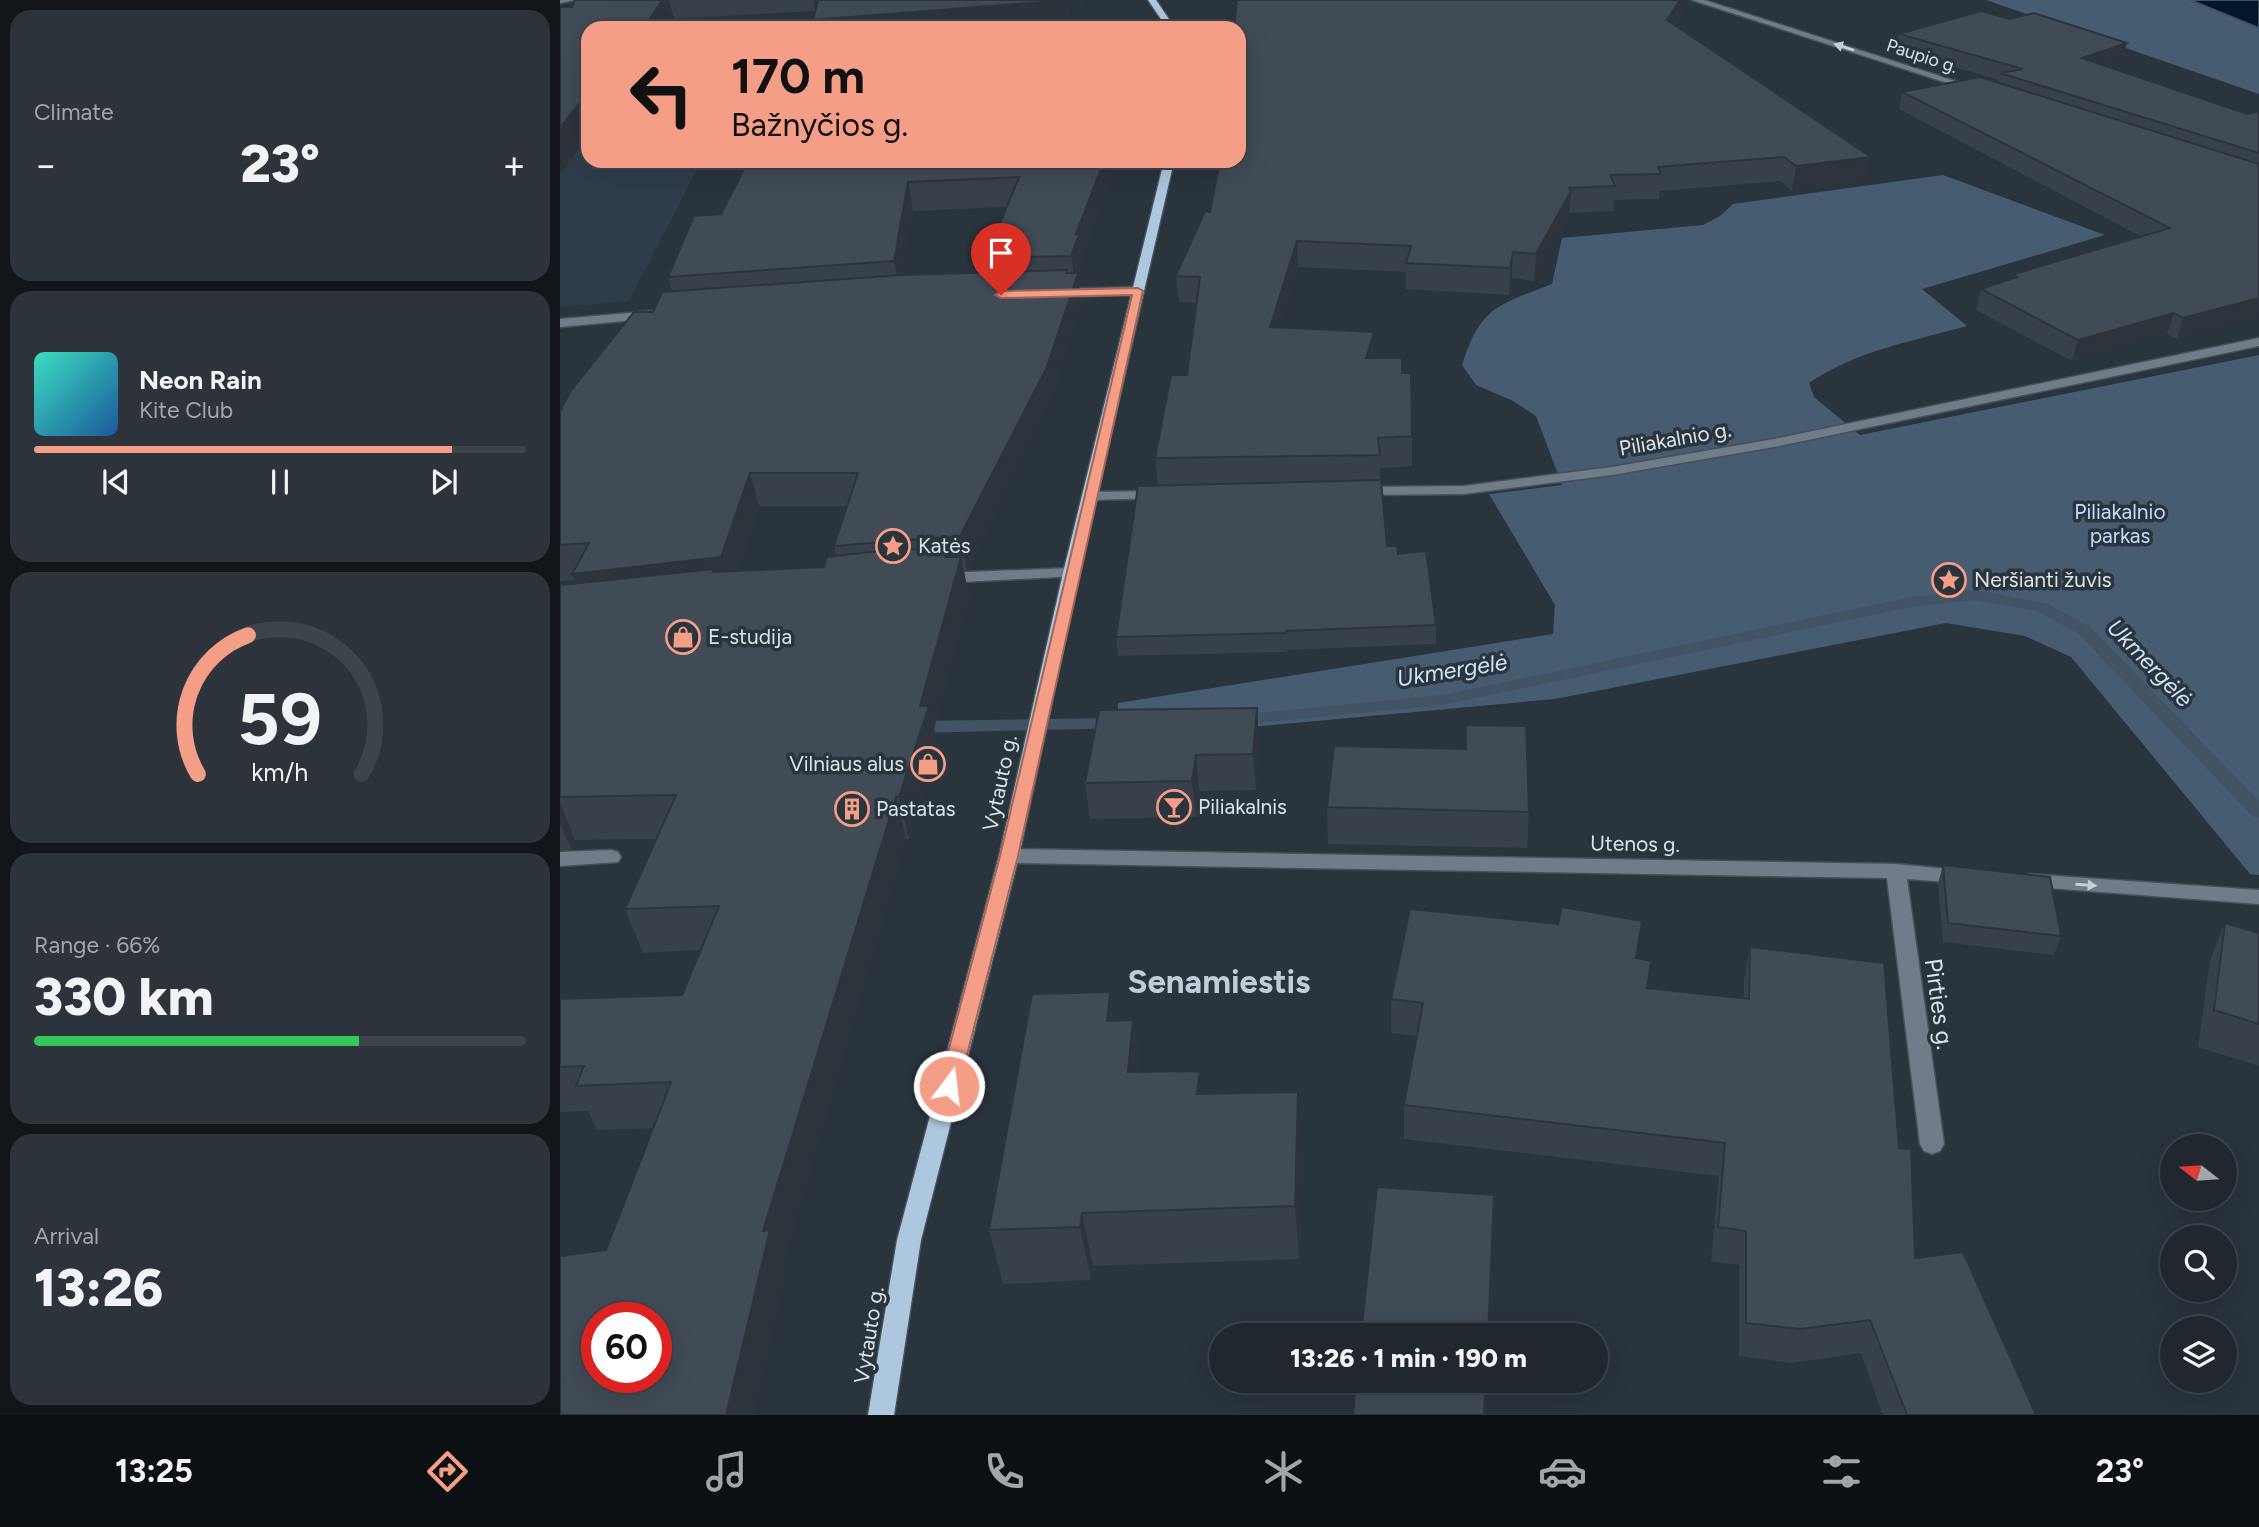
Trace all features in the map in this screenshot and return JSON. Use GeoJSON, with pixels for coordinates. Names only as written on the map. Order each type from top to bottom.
{"type":"FeatureCollection","features":[{"type":"Feature","properties":{"kind":"main road"},"geometry":{"type":"LineString","coordinates":[[1152,0],[1166,21]]}},
{"type":"Feature","properties":{"kind":"main road","name":"Vytauto g."},"geometry":{"type":"LineString","coordinates":[[881,1415],[909,1240],[1009,856],[1071,573],[1167,168]]}},
{"type":"Feature","properties":{"kind":"street"},"geometry":{"type":"LineString","coordinates":[[560,1],[571,0]]}},
{"type":"Feature","properties":{"kind":"street","name":"Paupio g."},"geometry":{"type":"LineString","coordinates":[[1696,0],[1990,93]]}},
{"type":"Feature","properties":{"kind":"street"},"geometry":{"type":"LineString","coordinates":[[1046,293],[1138,291]]}},
{"type":"Feature","properties":{"kind":"street"},"geometry":{"type":"LineString","coordinates":[[560,323],[659,314]]}},
{"type":"Feature","properties":{"kind":"street","name":"Piliakalnio g."},"geometry":{"type":"LineString","coordinates":[[1339,492],[1464,489],[1612,471],[1787,440],[2259,342]]}},
{"type":"Feature","properties":{"kind":"street"},"geometry":{"type":"LineString","coordinates":[[1089,496],[1172,495]]}},
{"type":"Feature","properties":{"kind":"street"},"geometry":{"type":"LineString","coordinates":[[928,579],[1071,573]]}},
{"type":"Feature","properties":{"kind":"street","name":"Utenos g."},"geometry":{"type":"LineString","coordinates":[[1009,856],[1896,871],[1976,877]]}},
{"type":"Feature","properties":{"kind":"street"},"geometry":{"type":"LineString","coordinates":[[560,859],[611,857]]}},
{"type":"Feature","properties":{"kind":"street","name":"Pirties g."},"geometry":{"type":"LineString","coordinates":[[1896,871],[1932,1144]]}},
{"type":"Feature","properties":{"kind":"street"},"geometry":{"type":"LineString","coordinates":[[2003,879],[2259,897]]}},
{"type":"Feature","properties":{"kind":"shaded area"},"geometry":{"type":"Polygon","coordinates":[[[2190,0],[2259,0],[2259,28],[2190,0]]]}},
{"type":"Feature","properties":{"kind":"shaded area"},"geometry":{"type":"Polygon","coordinates":[[[581,118],[581,168],[697,168],[629,301],[560,307],[560,119],[581,118]]]}},
{"type":"Feature","properties":{"kind":"green space"},"geometry":{"type":"Polygon","coordinates":[[[1986,0],[2190,0],[2259,28],[2259,94],[1986,0]]]}},
{"type":"Feature","properties":{"kind":"green space","name":"Piliakalnio parkas"},"geometry":{"type":"Polygon","coordinates":[[[1943,175],[2105,235],[1922,289],[1967,326],[1865,355],[1809,383],[1814,397],[1860,435],[2259,355],[2259,875],[2250,874],[2071,657],[2025,636],[1946,623],[1555,699],[1230,729],[1117,734],[1118,703],[1553,634],[1555,605],[1489,494],[1562,485],[1536,416],[1513,401],[1476,385],[1462,365],[1469,345],[1485,319],[1505,303],[1552,284],[1562,238],[1703,225],[1720,216],[1733,204],[1943,175]]]}},
{"type":"Feature","properties":{"kind":"building"},"geometry":{"type":"Polygon","coordinates":[[[575,0],[662,0],[648,21],[581,21],[581,101],[560,128],[560,7],[572,7],[575,0]]]}},
{"type":"Feature","properties":{"kind":"building"},"geometry":{"type":"Polygon","coordinates":[[[818,0],[1067,0],[813,20],[818,0]]]}},
{"type":"Feature","properties":{"kind":"building"},"geometry":{"type":"Polygon","coordinates":[[[1237,0],[1680,0],[1667,20],[1871,157],[1796,166],[1784,157],[1658,167],[1661,174],[1610,175],[1615,186],[1569,188],[1571,191],[1536,254],[1513,252],[1510,268],[1406,263],[1411,246],[1297,241],[1270,327],[1374,332],[1366,358],[1402,358],[1402,373],[1411,373],[1412,436],[1378,438],[1380,455],[1155,458],[1171,375],[1187,375],[1200,277],[1176,276],[1205,211],[1210,212],[1219,168],[1246,168],[1246,21],[1235,21],[1237,0]]]}},
{"type":"Feature","properties":{"kind":"building"},"geometry":{"type":"Polygon","coordinates":[[[1981,11],[2010,19],[2034,13],[2127,43],[2082,58],[2247,114],[2259,113],[2259,153],[2000,73],[2023,69],[1899,34],[1981,11]]]}},
{"type":"Feature","properties":{"kind":"building"},"geometry":{"type":"Polygon","coordinates":[[[1980,77],[2259,164],[2259,298],[2183,318],[2174,313],[2078,340],[1981,289],[2017,277],[2014,274],[2170,228],[1902,92],[1980,77]]]}},
{"type":"Feature","properties":{"kind":"building"},"geometry":{"type":"Polygon","coordinates":[[[1101,168],[1076,234],[1079,234],[1071,256],[986,258],[1019,177],[908,182],[894,261],[668,277],[694,216],[721,214],[744,169],[1101,168]]]}},
{"type":"Feature","properties":{"kind":"building"},"geometry":{"type":"Polygon","coordinates":[[[1067,270],[1066,273],[1078,273],[1046,369],[960,536],[834,546],[858,473],[750,473],[721,557],[572,574],[589,543],[560,545],[560,411],[570,392],[634,312],[653,312],[662,292],[901,275],[1067,270]]]}},
{"type":"Feature","properties":{"kind":"building"},"geometry":{"type":"Polygon","coordinates":[[[1381,480],[1387,546],[1397,546],[1398,554],[1426,551],[1436,625],[1286,633],[1116,637],[1138,486],[1381,480]]]}},
{"type":"Feature","properties":{"kind":"building"},"geometry":{"type":"Polygon","coordinates":[[[951,547],[946,557],[961,557],[920,706],[929,706],[899,797],[896,797],[763,1231],[770,1230],[726,1415],[560,1415],[560,1256],[606,1250],[671,1082],[576,1086],[584,1066],[560,1067],[560,999],[682,995],[719,906],[625,909],[676,795],[560,797],[560,586],[714,569],[713,572],[824,567],[827,557],[951,547]]]}},
{"type":"Feature","properties":{"kind":"building"},"geometry":{"type":"Polygon","coordinates":[[[1257,708],[1253,754],[1196,755],[1192,781],[1085,783],[1099,710],[1257,708]]]}},
{"type":"Feature","properties":{"kind":"building"},"geometry":{"type":"Polygon","coordinates":[[[1466,725],[1526,726],[1529,812],[1327,807],[1334,746],[1466,749],[1466,725]]]}},
{"type":"Feature","properties":{"kind":"building"},"geometry":{"type":"Polygon","coordinates":[[[1943,865],[2050,877],[2061,936],[1948,923],[1943,865]]]}},
{"type":"Feature","properties":{"kind":"building"},"geometry":{"type":"Polygon","coordinates":[[[1562,907],[1642,921],[1636,958],[1651,961],[1647,988],[1749,999],[1750,947],[1884,963],[1899,1148],[1911,1149],[1915,1258],[1963,1252],[2036,1415],[1907,1415],[1870,1320],[1800,1329],[1746,1323],[1746,1231],[1718,1227],[1725,1143],[1404,1105],[1423,1003],[1391,999],[1410,909],[1558,924],[1562,907]]]}},
{"type":"Feature","properties":{"kind":"building"},"geometry":{"type":"Polygon","coordinates":[[[2225,923],[2259,933],[2259,1024],[2214,1010],[2225,923]]]}},
{"type":"Feature","properties":{"kind":"building"},"geometry":{"type":"Polygon","coordinates":[[[1110,992],[1107,1021],[1133,1020],[1128,1072],[1200,1071],[1197,1094],[1298,1092],[1295,1206],[1082,1213],[1080,1227],[989,1230],[1032,994],[1110,992]]]}},
{"type":"Feature","properties":{"kind":"building"},"geometry":{"type":"Polygon","coordinates":[[[1377,1187],[1494,1195],[1489,1323],[1362,1323],[1377,1187]]]}},
{"type":"Feature","properties":{"kind":"building"},"geometry":{"type":"Polygon","coordinates":[[[1355,1393],[1485,1393],[1484,1415],[1353,1415],[1355,1393]]]}},
{"type":"Feature","properties":{"kind":"waterway","name":"Ukmergėlė"},"geometry":{"type":"LineString","coordinates":[[1235,720],[1443,700],[1911,602],[1976,595],[2042,607],[2084,630],[2259,812]]}},
{"type":"Feature","properties":{"kind":"waterway","name":"Ukmergėlė"},"geometry":{"type":"LineString","coordinates":[[913,727],[1120,724]]}},
{"type":"Feature","properties":{"kind":"place","name":"Katės"},"geometry":{"type":"Point","coordinates":[893,546]}},
{"type":"Feature","properties":{"kind":"place","name":"Neršianti žuvis"},"geometry":{"type":"Point","coordinates":[1949,580]}},
{"type":"Feature","properties":{"kind":"place","name":"E-studija"},"geometry":{"type":"Point","coordinates":[683,637]}},
{"type":"Feature","properties":{"kind":"place","name":"Vilniaus alus"},"geometry":{"type":"Point","coordinates":[928,764]}},
{"type":"Feature","properties":{"kind":"place","name":"Piliakalnis"},"geometry":{"type":"Point","coordinates":[1174,807]}},
{"type":"Feature","properties":{"kind":"place","name":"Pastatas"},"geometry":{"type":"Point","coordinates":[852,809]}},
{"type":"Feature","properties":{"kind":"district","name":"Senamiestis"},"geometry":{"type":"Point","coordinates":[1219,981]}},
{"type":"Feature","properties":{"kind":"route"},"geometry":{"type":"LineString","coordinates":[[949,1086],[1009,856],[1071,573],[1138,291],[1001,295]]}}]}
